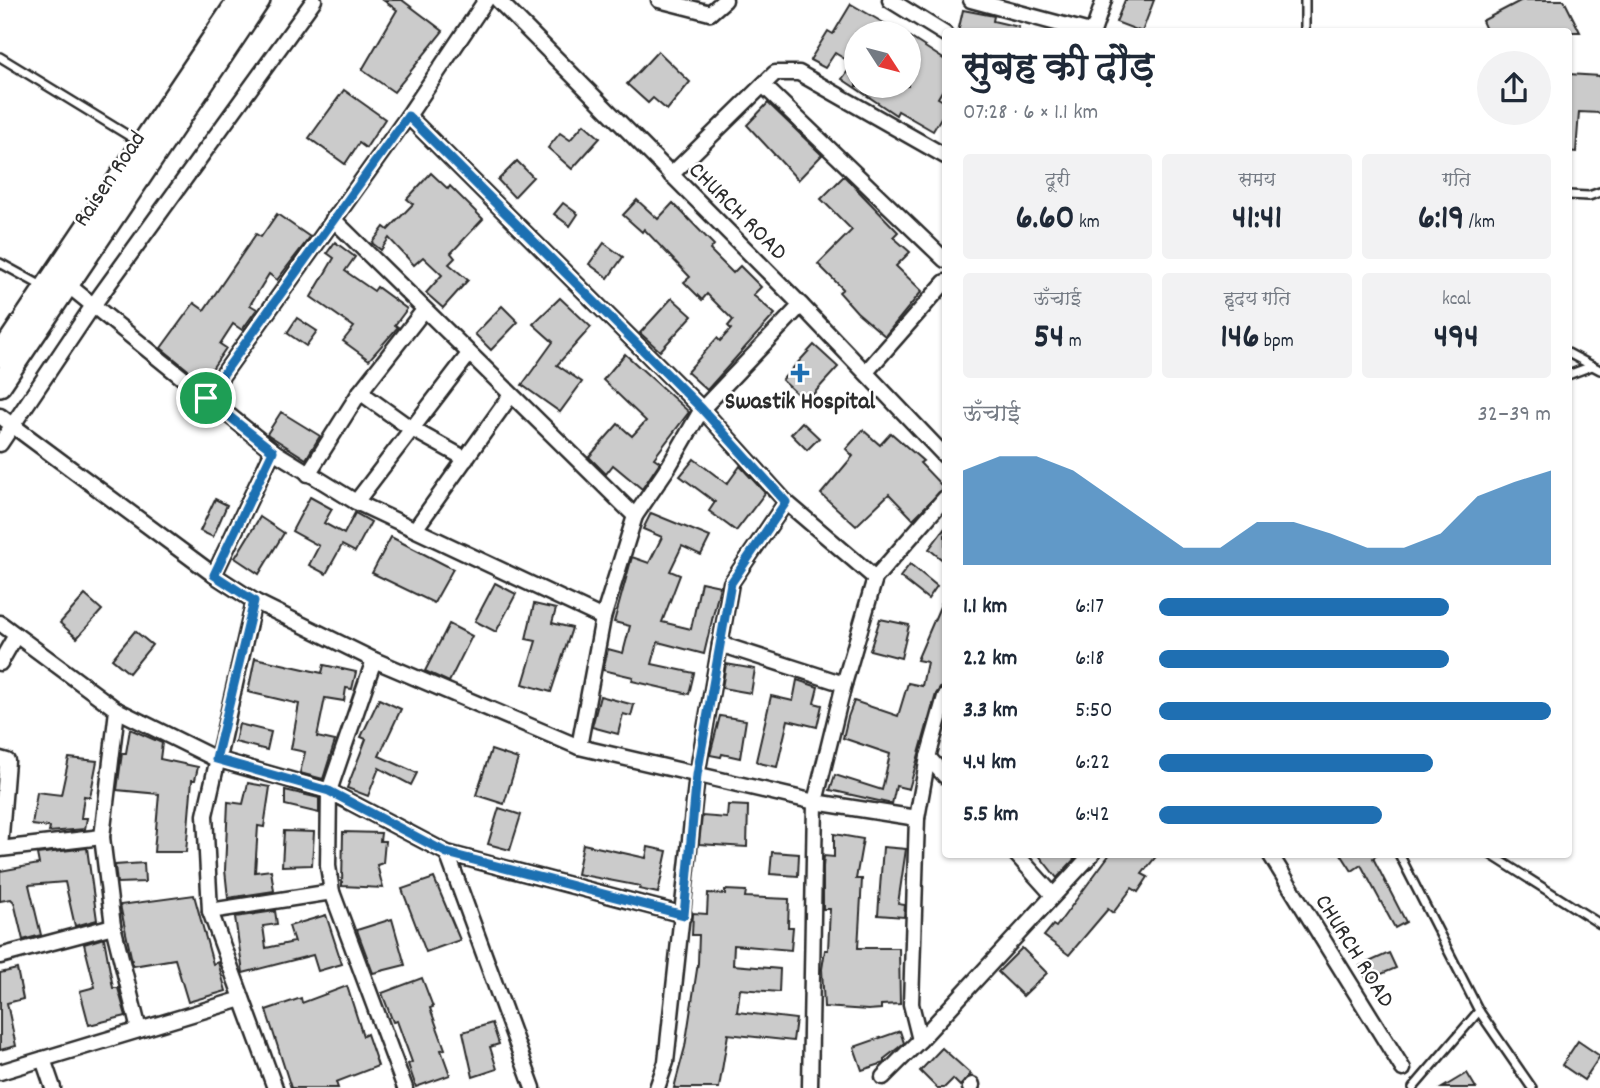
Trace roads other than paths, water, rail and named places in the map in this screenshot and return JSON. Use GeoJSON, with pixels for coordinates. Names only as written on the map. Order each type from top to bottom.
{"type":"FeatureCollection","features":[{"type":"Feature","properties":{"kind":"main road","name":"Raisen Road"},"geometry":{"type":"LineString","coordinates":[[0,356],[239,0]]}},
{"type":"Feature","properties":{"kind":"main road","name":"Raisen Road"},"geometry":{"type":"LineString","coordinates":[[0,385],[259,0]]}},
{"type":"Feature","properties":{"kind":"street"},"geometry":{"type":"LineString","coordinates":[[0,444],[92,307],[314,0]]}},
{"type":"Feature","properties":{"kind":"street"},"geometry":{"type":"LineString","coordinates":[[206,398],[408,116],[486,0]]}},
{"type":"Feature","properties":{"kind":"street","name":"CHURCH ROAD"},"geometry":{"type":"LineString","coordinates":[[498,0],[801,304],[942,453]]}},
{"type":"Feature","properties":{"kind":"street"},"geometry":{"type":"LineString","coordinates":[[659,0],[712,7],[725,0]]}},
{"type":"Feature","properties":{"kind":"street"},"geometry":{"type":"LineString","coordinates":[[890,0],[908,4],[942,32]]}},
{"type":"Feature","properties":{"kind":"street"},"geometry":{"type":"LineString","coordinates":[[971,0],[1076,28]]}},
{"type":"Feature","properties":{"kind":"street"},"geometry":{"type":"LineString","coordinates":[[1093,28],[1104,0]]}},
{"type":"Feature","properties":{"kind":"street"},"geometry":{"type":"LineString","coordinates":[[671,174],[775,73],[800,72],[942,154]]}},
{"type":"Feature","properties":{"kind":"street"},"geometry":{"type":"LineString","coordinates":[[763,85],[942,257]]}},
{"type":"Feature","properties":{"kind":"street"},"geometry":{"type":"LineString","coordinates":[[408,116],[702,409],[786,502],[875,578]]}},
{"type":"Feature","properties":{"kind":"street"},"geometry":{"type":"LineString","coordinates":[[333,219],[635,516]]}},
{"type":"Feature","properties":{"kind":"street"},"geometry":{"type":"LineString","coordinates":[[68,285],[273,451],[308,474],[356,502],[603,618]]}},
{"type":"Feature","properties":{"kind":"street"},"geometry":{"type":"LineString","coordinates":[[866,372],[942,285]]}},
{"type":"Feature","properties":{"kind":"street"},"geometry":{"type":"LineString","coordinates":[[579,747],[603,618],[635,516],[669,466],[702,409],[801,304]]}},
{"type":"Feature","properties":{"kind":"street"},"geometry":{"type":"LineString","coordinates":[[308,474],[360,392],[424,310]]}},
{"type":"Feature","properties":{"kind":"street"},"geometry":{"type":"LineString","coordinates":[[356,502],[469,354]]}},
{"type":"Feature","properties":{"kind":"street"},"geometry":{"type":"LineString","coordinates":[[360,392],[410,428],[466,458]]}},
{"type":"Feature","properties":{"kind":"street"},"geometry":{"type":"LineString","coordinates":[[416,528],[511,395]]}},
{"type":"Feature","properties":{"kind":"street"},"geometry":{"type":"LineString","coordinates":[[0,415],[214,575],[254,601],[374,660],[579,747],[815,802],[917,818]]}},
{"type":"Feature","properties":{"kind":"street"},"geometry":{"type":"LineString","coordinates":[[214,575],[273,451]]}},
{"type":"Feature","properties":{"kind":"street"},"geometry":{"type":"LineString","coordinates":[[810,1088],[815,802],[844,684],[875,578],[942,501]]}},
{"type":"Feature","properties":{"kind":"street"},"geometry":{"type":"LineString","coordinates":[[657,1088],[666,1062],[684,915],[697,775],[731,583],[786,502]]}},
{"type":"Feature","properties":{"kind":"street"},"geometry":{"type":"LineString","coordinates":[[254,601],[205,815],[210,911],[275,1088]]}},
{"type":"Feature","properties":{"kind":"street"},"geometry":{"type":"LineString","coordinates":[[0,623],[117,710],[216,759],[329,791],[447,853],[684,915]]}},
{"type":"Feature","properties":{"kind":"street"},"geometry":{"type":"LineString","coordinates":[[0,663],[16,635]]}},
{"type":"Feature","properties":{"kind":"street"},"geometry":{"type":"LineString","coordinates":[[720,644],[844,684]]}},
{"type":"Feature","properties":{"kind":"street"},"geometry":{"type":"LineString","coordinates":[[374,660],[329,791],[328,866],[332,892],[405,1088]]}},
{"type":"Feature","properties":{"kind":"street"},"geometry":{"type":"LineString","coordinates":[[920,1040],[911,1004],[917,818],[928,757],[942,707]]}},
{"type":"Feature","properties":{"kind":"street"},"geometry":{"type":"LineString","coordinates":[[117,710],[102,837],[113,926],[139,1030]]}},
{"type":"Feature","properties":{"kind":"street"},"geometry":{"type":"LineString","coordinates":[[928,757],[942,773]]}},
{"type":"Feature","properties":{"kind":"street"},"geometry":{"type":"LineString","coordinates":[[0,759],[7,761],[0,849],[102,837]]}},
{"type":"Feature","properties":{"kind":"street"},"geometry":{"type":"LineString","coordinates":[[447,853],[533,1088]]}},
{"type":"Feature","properties":{"kind":"street"},"geometry":{"type":"LineString","coordinates":[[1020,858],[1054,895]]}},
{"type":"Feature","properties":{"kind":"street"},"geometry":{"type":"LineString","coordinates":[[883,1077],[1088,858]]}},
{"type":"Feature","properties":{"kind":"street","name":"CHURCH ROAD"},"geometry":{"type":"LineString","coordinates":[[1272,858],[1403,1069]]}},
{"type":"Feature","properties":{"kind":"street"},"geometry":{"type":"LineString","coordinates":[[210,911],[332,892]]}},
{"type":"Feature","properties":{"kind":"street"},"geometry":{"type":"LineString","coordinates":[[0,956],[113,926]]}},
{"type":"Feature","properties":{"kind":"street"},"geometry":{"type":"LineString","coordinates":[[0,1072],[242,999]]}},
{"type":"Feature","properties":{"kind":"street"},"geometry":{"type":"LineString","coordinates":[[43,1059],[53,1088]]}},
{"type":"Feature","properties":{"kind":"lane"},"geometry":{"type":"LineString","coordinates":[[1306,0],[1306,28]]}},
{"type":"Feature","properties":{"kind":"lane"},"geometry":{"type":"LineString","coordinates":[[0,57],[142,144]]}},
{"type":"Feature","properties":{"kind":"lane"},"geometry":{"type":"LineString","coordinates":[[1572,195],[1589,196],[1600,192]]}},
{"type":"Feature","properties":{"kind":"lane"},"geometry":{"type":"LineString","coordinates":[[0,263],[45,288]]}},
{"type":"Feature","properties":{"kind":"lane"},"geometry":{"type":"LineString","coordinates":[[1572,355],[1596,368]]}},
{"type":"Feature","properties":{"kind":"lane"},"geometry":{"type":"LineString","coordinates":[[1572,374],[1596,368]]}},
{"type":"Feature","properties":{"kind":"lane"},"geometry":{"type":"LineString","coordinates":[[1401,858],[1479,1011],[1532,1088]]}},
{"type":"Feature","properties":{"kind":"lane"},"geometry":{"type":"LineString","coordinates":[[1496,858],[1600,924]]}},
{"type":"Feature","properties":{"kind":"lane"},"geometry":{"type":"LineString","coordinates":[[1413,1088],[1479,1011]]}},
{"type":"Feature","properties":{"kind":"place","name":"Swastik Hospital"},"geometry":{"type":"Point","coordinates":[800,373]}}]}
